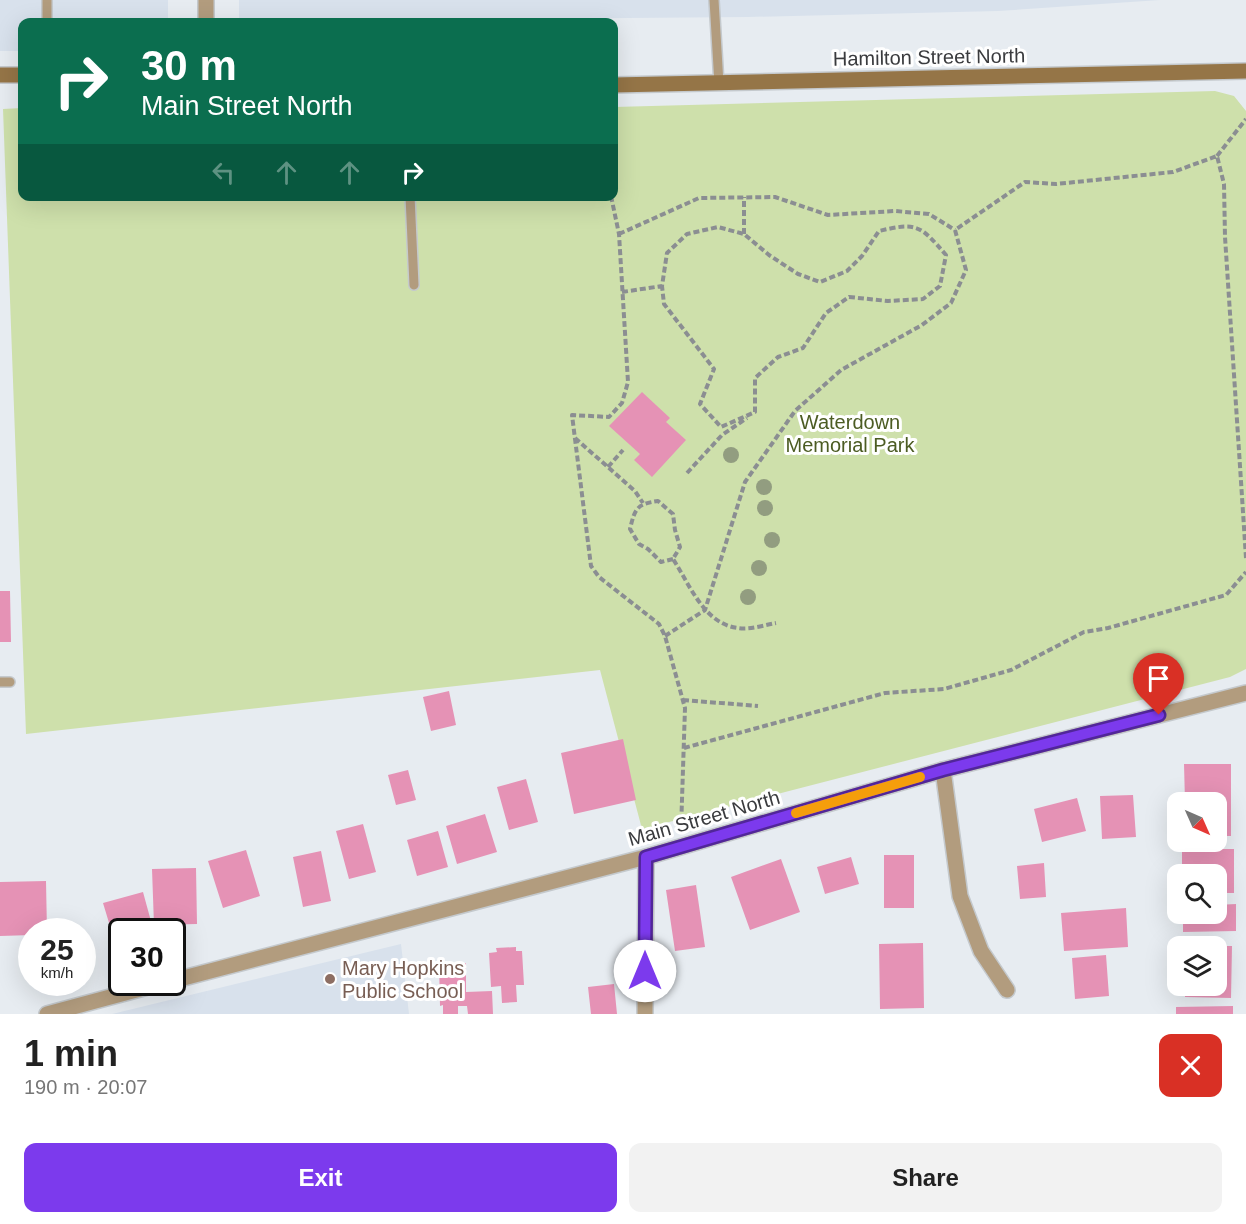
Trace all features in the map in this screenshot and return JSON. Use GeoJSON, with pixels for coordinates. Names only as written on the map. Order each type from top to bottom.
{"type":"FeatureCollection","features":[{"type":"Feature","properties":{"kind":"main road","name":"Hamilton Street North"},"geometry":{"type":"LineString","coordinates":[[618,85],[1246,71]]}},
{"type":"Feature","properties":{"kind":"main road"},"geometry":{"type":"LineString","coordinates":[[0,75],[18,75]]}},
{"type":"Feature","properties":{"kind":"street"},"geometry":{"type":"LineString","coordinates":[[206,0],[206,18]]}},
{"type":"Feature","properties":{"kind":"street","name":"Main Street North"},"geometry":{"type":"LineString","coordinates":[[186,977],[646,857],[943,770],[1246,693]]}},
{"type":"Feature","properties":{"kind":"street"},"geometry":{"type":"LineString","coordinates":[[943,770],[960,896],[981,951],[1007,990]]}},
{"type":"Feature","properties":{"kind":"street"},"geometry":{"type":"LineString","coordinates":[[645,1014],[646,857]]}},
{"type":"Feature","properties":{"kind":"street"},"geometry":{"type":"LineString","coordinates":[[47,1014],[114,996]]}},
{"type":"Feature","properties":{"kind":"lane"},"geometry":{"type":"LineString","coordinates":[[47,0],[47,18]]}},
{"type":"Feature","properties":{"kind":"lane"},"geometry":{"type":"LineString","coordinates":[[714,0],[719,84]]}},
{"type":"Feature","properties":{"kind":"lane"},"geometry":{"type":"LineString","coordinates":[[410,201],[414,285]]}},
{"type":"Feature","properties":{"kind":"path"},"geometry":{"type":"LineString","coordinates":[[955,230],[1024,182],[1056,184],[1173,172],[1216,156],[1246,119]]}},
{"type":"Feature","properties":{"kind":"path"},"geometry":{"type":"LineString","coordinates":[[1216,156],[1224,184],[1225,237],[1246,558]]}},
{"type":"Feature","properties":{"kind":"path"},"geometry":{"type":"LineString","coordinates":[[619,234],[699,198],[775,196],[828,215],[895,211],[929,214],[955,230],[966,270],[951,303],[922,325],[841,370],[795,411],[745,482],[705,610],[665,636]]}},
{"type":"Feature","properties":{"kind":"path"},"geometry":{"type":"LineString","coordinates":[[744,197],[744,234]]}},
{"type":"Feature","properties":{"kind":"path"},"geometry":{"type":"LineString","coordinates":[[612,201],[619,234],[628,382],[622,404],[609,417],[572,415],[591,566],[599,578],[659,624],[665,636],[683,700],[685,708],[681,847]]}},
{"type":"Feature","properties":{"kind":"path"},"geometry":{"type":"LineString","coordinates":[[905,225],[926,232],[945,255],[940,286],[923,299],[888,301],[849,297],[826,313],[803,348],[778,357],[755,378],[755,412],[721,427],[700,404],[714,369],[664,304],[662,286],[667,253],[687,234],[718,227],[744,234],[769,255],[798,274],[820,282],[847,271],[862,256],[879,231],[905,225]]}},
{"type":"Feature","properties":{"kind":"path"},"geometry":{"type":"LineString","coordinates":[[622,291],[662,286]]}},
{"type":"Feature","properties":{"kind":"path"},"geometry":{"type":"LineString","coordinates":[[687,472],[722,435],[755,412]]}},
{"type":"Feature","properties":{"kind":"path"},"geometry":{"type":"LineString","coordinates":[[575,438],[635,490],[643,503]]}},
{"type":"Feature","properties":{"kind":"path"},"geometry":{"type":"LineString","coordinates":[[608,467],[623,450]]}},
{"type":"Feature","properties":{"kind":"path"},"geometry":{"type":"LineString","coordinates":[[658,501],[674,514],[675,530],[680,547],[673,559],[661,562],[648,549],[639,544],[630,529],[633,514],[643,503],[658,501]]}},
{"type":"Feature","properties":{"kind":"path"},"geometry":{"type":"LineString","coordinates":[[673,559],[705,610],[721,624],[740,629],[776,623]]}},
{"type":"Feature","properties":{"kind":"path"},"geometry":{"type":"LineString","coordinates":[[684,748],[885,693],[944,689],[1011,670],[1084,632],[1108,628],[1226,595],[1246,572]]}},
{"type":"Feature","properties":{"kind":"path"},"geometry":{"type":"LineString","coordinates":[[683,700],[758,706]]}},
{"type":"Feature","properties":{"kind":"shaded area"},"geometry":{"type":"Polygon","coordinates":[[[0,0],[168,0],[168,18],[18,18],[18,51],[0,51],[0,0]]]}},
{"type":"Feature","properties":{"kind":"shaded area"},"geometry":{"type":"Polygon","coordinates":[[[239,0],[1160,0],[998,11],[748,17],[239,18],[239,0]]]}},
{"type":"Feature","properties":{"kind":"shaded area","name":"Mary Hopkins Public School"},"geometry":{"type":"Polygon","coordinates":[[[401,944],[409,1014],[112,1014],[401,944]]]}},
{"type":"Feature","properties":{"kind":"green space","name":"Waterdown Memorial Park"},"geometry":{"type":"Polygon","coordinates":[[[1215,91],[1234,96],[1246,111],[1246,669],[1230,677],[642,829],[600,670],[26,734],[3,109],[18,108],[18,201],[618,201],[618,107],[1215,91]]]}},
{"type":"Feature","properties":{"kind":"building"},"geometry":{"type":"Polygon","coordinates":[[[642,392],[670,418],[666,422],[686,440],[652,477],[634,460],[640,454],[609,426],[642,392]]]}},
{"type":"Feature","properties":{"kind":"building"},"geometry":{"type":"Polygon","coordinates":[[[0,591],[10,591],[11,642],[0,642],[0,591]]]}},
{"type":"Feature","properties":{"kind":"building"},"geometry":{"type":"Polygon","coordinates":[[[449,691],[456,725],[431,731],[423,697],[449,691]]]}},
{"type":"Feature","properties":{"kind":"building"},"geometry":{"type":"Polygon","coordinates":[[[623,739],[636,800],[574,814],[561,753],[623,739]]]}},
{"type":"Feature","properties":{"kind":"building"},"geometry":{"type":"Polygon","coordinates":[[[1184,764],[1231,764],[1231,836],[1227,836],[1227,792],[1185,792],[1184,764]]]}},
{"type":"Feature","properties":{"kind":"building"},"geometry":{"type":"Polygon","coordinates":[[[408,770],[416,800],[396,805],[388,775],[408,770]]]}},
{"type":"Feature","properties":{"kind":"building"},"geometry":{"type":"Polygon","coordinates":[[[526,779],[538,822],[509,830],[497,787],[526,779]]]}},
{"type":"Feature","properties":{"kind":"building"},"geometry":{"type":"Polygon","coordinates":[[[1133,795],[1136,837],[1102,839],[1100,796],[1133,795]]]}},
{"type":"Feature","properties":{"kind":"building"},"geometry":{"type":"Polygon","coordinates":[[[1077,798],[1086,831],[1042,842],[1034,809],[1077,798]]]}},
{"type":"Feature","properties":{"kind":"building"},"geometry":{"type":"Polygon","coordinates":[[[485,814],[497,852],[457,864],[446,826],[485,814]]]}},
{"type":"Feature","properties":{"kind":"building"},"geometry":{"type":"Polygon","coordinates":[[[363,824],[376,872],[349,879],[336,831],[363,824]]]}},
{"type":"Feature","properties":{"kind":"building"},"geometry":{"type":"Polygon","coordinates":[[[438,831],[448,867],[417,876],[407,840],[438,831]]]}},
{"type":"Feature","properties":{"kind":"building"},"geometry":{"type":"Polygon","coordinates":[[[1227,849],[1234,849],[1234,893],[1227,893],[1227,864],[1182,864],[1182,852],[1227,852],[1227,849]]]}},
{"type":"Feature","properties":{"kind":"building"},"geometry":{"type":"Polygon","coordinates":[[[246,850],[260,896],[223,908],[208,861],[246,850]]]}},
{"type":"Feature","properties":{"kind":"building"},"geometry":{"type":"Polygon","coordinates":[[[321,851],[331,901],[303,907],[293,857],[321,851]]]}},
{"type":"Feature","properties":{"kind":"building"},"geometry":{"type":"Polygon","coordinates":[[[884,855],[914,855],[914,908],[884,908],[884,855]]]}},
{"type":"Feature","properties":{"kind":"building"},"geometry":{"type":"Polygon","coordinates":[[[851,857],[859,884],[825,894],[817,867],[851,857]]]}},
{"type":"Feature","properties":{"kind":"building"},"geometry":{"type":"Polygon","coordinates":[[[781,859],[800,912],[750,930],[731,877],[781,859]]]}},
{"type":"Feature","properties":{"kind":"building"},"geometry":{"type":"Polygon","coordinates":[[[1044,863],[1046,897],[1020,899],[1017,866],[1044,863]]]}},
{"type":"Feature","properties":{"kind":"building"},"geometry":{"type":"Polygon","coordinates":[[[196,868],[197,924],[186,924],[186,918],[154,918],[152,869],[196,868]]]}},
{"type":"Feature","properties":{"kind":"building"},"geometry":{"type":"Polygon","coordinates":[[[46,881],[47,918],[18,918],[18,935],[0,936],[0,882],[46,881]]]}},
{"type":"Feature","properties":{"kind":"building"},"geometry":{"type":"Polygon","coordinates":[[[696,885],[705,947],[675,951],[666,890],[696,885]]]}},
{"type":"Feature","properties":{"kind":"building"},"geometry":{"type":"Polygon","coordinates":[[[143,892],[150,918],[108,920],[103,903],[143,892]]]}},
{"type":"Feature","properties":{"kind":"building"},"geometry":{"type":"Polygon","coordinates":[[[1227,904],[1236,904],[1236,931],[1183,932],[1183,924],[1227,924],[1227,904]]]}},
{"type":"Feature","properties":{"kind":"building"},"geometry":{"type":"Polygon","coordinates":[[[1126,908],[1128,947],[1064,951],[1061,913],[1126,908]]]}},
{"type":"Feature","properties":{"kind":"building"},"geometry":{"type":"Polygon","coordinates":[[[923,943],[924,1008],[880,1009],[879,944],[923,943]]]}},
{"type":"Feature","properties":{"kind":"building"},"geometry":{"type":"Polygon","coordinates":[[[1227,946],[1232,946],[1231,998],[1185,997],[1227,996],[1227,946]]]}},
{"type":"Feature","properties":{"kind":"building"},"geometry":{"type":"Polygon","coordinates":[[[516,947],[516,951],[522,951],[524,985],[516,985],[517,1002],[502,1003],[501,986],[491,987],[489,953],[497,952],[496,948],[516,947]]]}},
{"type":"Feature","properties":{"kind":"building"},"geometry":{"type":"Polygon","coordinates":[[[1106,955],[1109,996],[1075,999],[1072,958],[1106,955]]]}},
{"type":"Feature","properties":{"kind":"building"},"geometry":{"type":"Polygon","coordinates":[[[439,963],[466,963],[466,992],[492,991],[493,1014],[468,1014],[467,1006],[458,1006],[458,1014],[443,1014],[443,1005],[440,1006],[439,963]]]}},
{"type":"Feature","properties":{"kind":"building"},"geometry":{"type":"Polygon","coordinates":[[[614,984],[617,1014],[591,1014],[588,987],[614,984]]]}},
{"type":"Feature","properties":{"kind":"building"},"geometry":{"type":"Polygon","coordinates":[[[1233,1006],[1233,1014],[1176,1014],[1176,1007],[1233,1006]]]}},
{"type":"Feature","properties":{"kind":"slow traffic"},"geometry":{"type":"LineString","coordinates":[[796,813],[920,777]]}},
{"type":"Feature","properties":{"kind":"place","name":"Mary Hopkins Public School"},"geometry":{"type":"Point","coordinates":[330,979]}},
{"type":"Feature","properties":{"kind":"route"},"geometry":{"type":"LineString","coordinates":[[645,971],[646,857],[943,770],[1159,715]]}}]}
